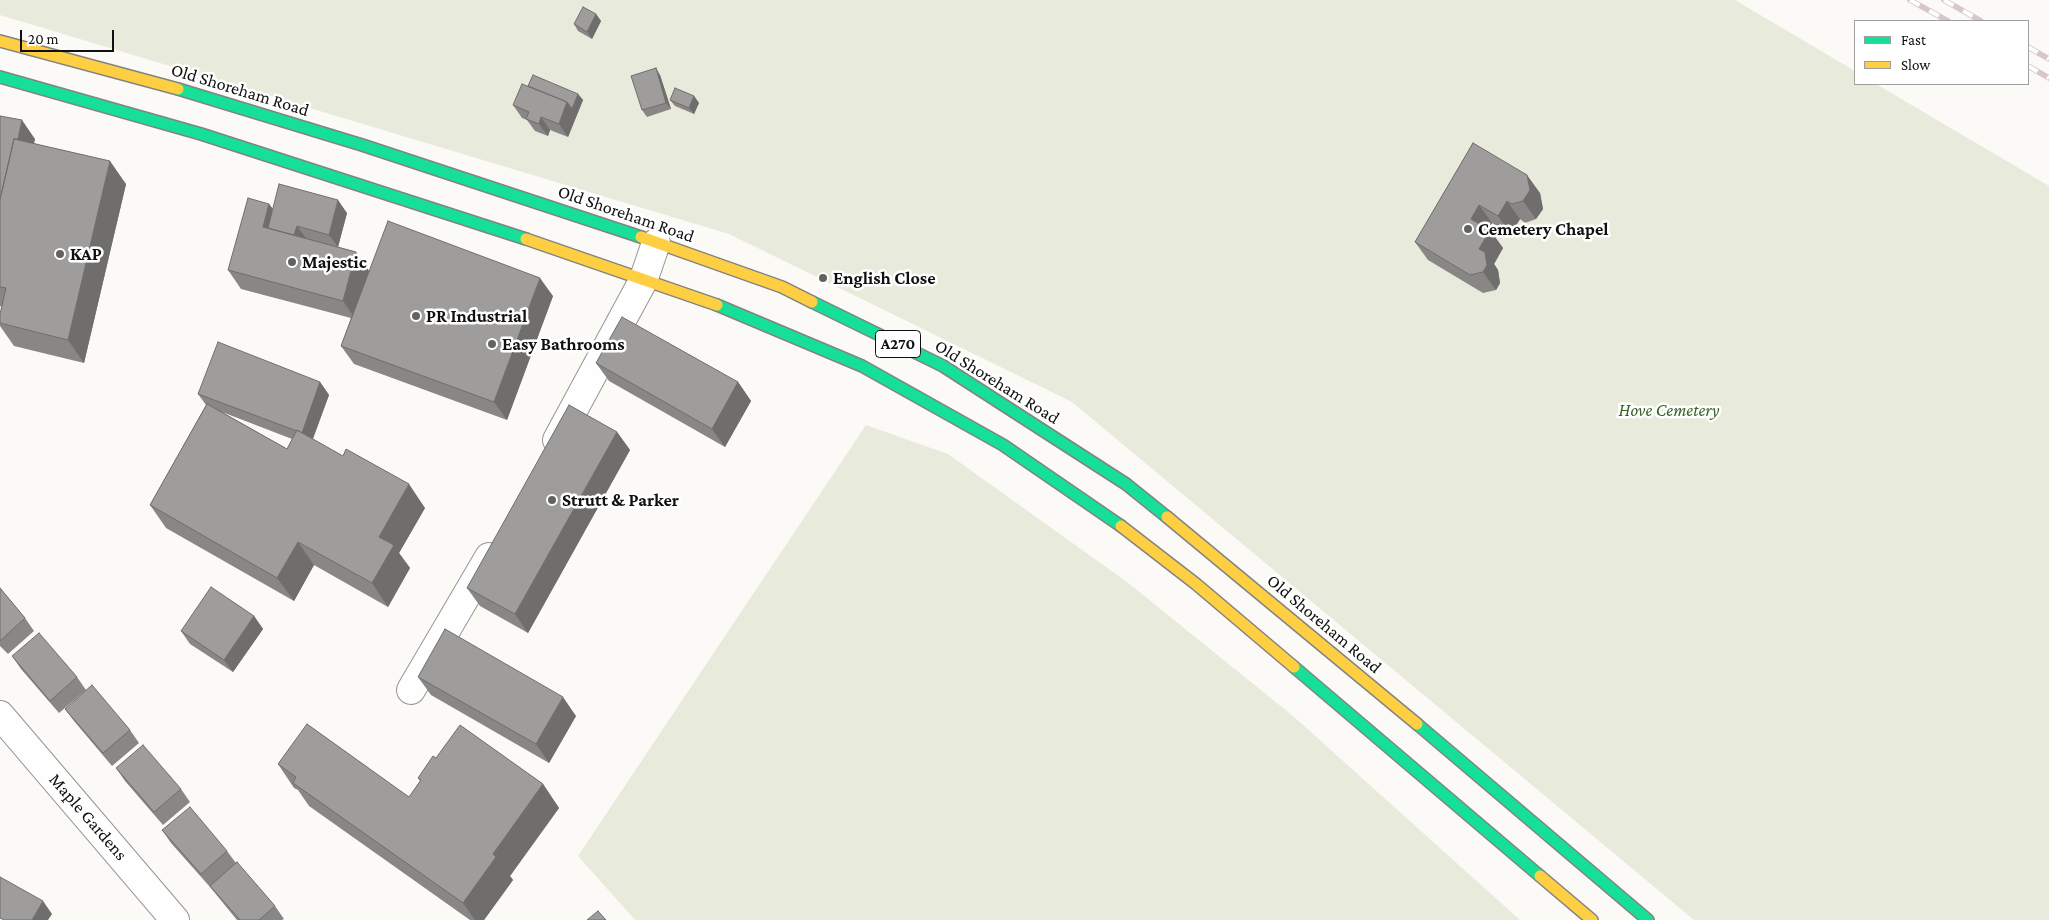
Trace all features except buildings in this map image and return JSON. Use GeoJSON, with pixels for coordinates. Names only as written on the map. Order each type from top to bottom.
{"type":"FeatureCollection","features":[{"type":"Feature","properties":{"kind":"main road","name":"Old Shoreham Road"},"geometry":{"type":"LineString","coordinates":[[0,41],[155,82],[362,145],[656,243],[782,287],[943,366],[1126,484],[1338,657],[1648,920]]}},
{"type":"Feature","properties":{"kind":"main road","name":"A270"},"geometry":{"type":"LineString","coordinates":[[0,77],[201,134],[548,246],[643,281],[726,308],[862,366],[1003,445],[1081,497],[1196,584],[1592,920]]}},
{"type":"Feature","properties":{"kind":"street"},"geometry":{"type":"LineString","coordinates":[[544,464],[643,281],[656,243]]}},
{"type":"Feature","properties":{"kind":"street"},"geometry":{"type":"LineString","coordinates":[[410,690],[502,536]]}},
{"type":"Feature","properties":{"kind":"street","name":"Maple Gardens"},"geometry":{"type":"LineString","coordinates":[[0,715],[175,920]]}},
{"type":"Feature","properties":{"kind":"green space","name":"Hove Cemetery"},"geometry":{"type":"Polygon","coordinates":[[[0,0],[1735,0],[1854,70],[1854,85],[1878,85],[2049,186],[2049,920],[1694,920],[1072,402],[729,234],[0,15],[0,0]]]}},
{"type":"Feature","properties":{"kind":"green space"},"geometry":{"type":"Polygon","coordinates":[[[866,425],[948,454],[1127,582],[1293,716],[1520,920],[635,920],[578,856],[866,425]]]}},
{"type":"Feature","properties":{"kind":"railway"},"geometry":{"type":"LineString","coordinates":[[1910,0],[1946,20]]}},
{"type":"Feature","properties":{"kind":"railway"},"geometry":{"type":"LineString","coordinates":[[1944,0],[1979,20]]}},
{"type":"Feature","properties":{"kind":"railway"},"geometry":{"type":"LineString","coordinates":[[2029,48],[2049,59]]}},
{"type":"Feature","properties":{"kind":"railway"},"geometry":{"type":"LineString","coordinates":[[2029,67],[2049,78]]}},
{"type":"Feature","properties":{"kind":"traffic: fast"},"geometry":{"type":"LineString","coordinates":[[0,77],[201,134],[526,239]]}},
{"type":"Feature","properties":{"kind":"traffic: fast"},"geometry":{"type":"LineString","coordinates":[[178,89],[362,145],[641,237]]}},
{"type":"Feature","properties":{"kind":"traffic: fast"},"geometry":{"type":"LineString","coordinates":[[812,302],[943,366],[1126,484],[1167,517]]}},
{"type":"Feature","properties":{"kind":"traffic: fast"},"geometry":{"type":"LineString","coordinates":[[717,305],[862,366],[1003,445],[1121,526]]}},
{"type":"Feature","properties":{"kind":"traffic: fast"},"geometry":{"type":"LineString","coordinates":[[1294,667],[1540,876]]}},
{"type":"Feature","properties":{"kind":"traffic: fast"},"geometry":{"type":"LineString","coordinates":[[1417,724],[1648,920]]}},
{"type":"Feature","properties":{"kind":"traffic: slow"},"geometry":{"type":"LineString","coordinates":[[0,41],[178,89]]}},
{"type":"Feature","properties":{"kind":"traffic: slow"},"geometry":{"type":"LineString","coordinates":[[641,237],[782,287],[812,302]]}},
{"type":"Feature","properties":{"kind":"traffic: slow"},"geometry":{"type":"LineString","coordinates":[[526,239],[717,305]]}},
{"type":"Feature","properties":{"kind":"traffic: slow"},"geometry":{"type":"LineString","coordinates":[[1167,517],[1417,724]]}},
{"type":"Feature","properties":{"kind":"traffic: slow"},"geometry":{"type":"LineString","coordinates":[[1121,526],[1196,584],[1294,667]]}},
{"type":"Feature","properties":{"kind":"traffic: slow"},"geometry":{"type":"LineString","coordinates":[[1540,876],[1592,920]]}},
{"type":"Feature","properties":{"kind":"place","name":"Cemetery Chapel"},"geometry":{"type":"Point","coordinates":[1468,229]}},
{"type":"Feature","properties":{"kind":"place","name":"KAP"},"geometry":{"type":"Point","coordinates":[60,254]}},
{"type":"Feature","properties":{"kind":"place","name":"Majestic"},"geometry":{"type":"Point","coordinates":[292,262]}},
{"type":"Feature","properties":{"kind":"place","name":"English Close"},"geometry":{"type":"Point","coordinates":[823,278]}},
{"type":"Feature","properties":{"kind":"place","name":"PR Industrial"},"geometry":{"type":"Point","coordinates":[416,316]}},
{"type":"Feature","properties":{"kind":"place","name":"Easy Bathrooms"},"geometry":{"type":"Point","coordinates":[492,344]}},
{"type":"Feature","properties":{"kind":"place","name":"Strutt & Parker"},"geometry":{"type":"Point","coordinates":[552,500]}}]}
